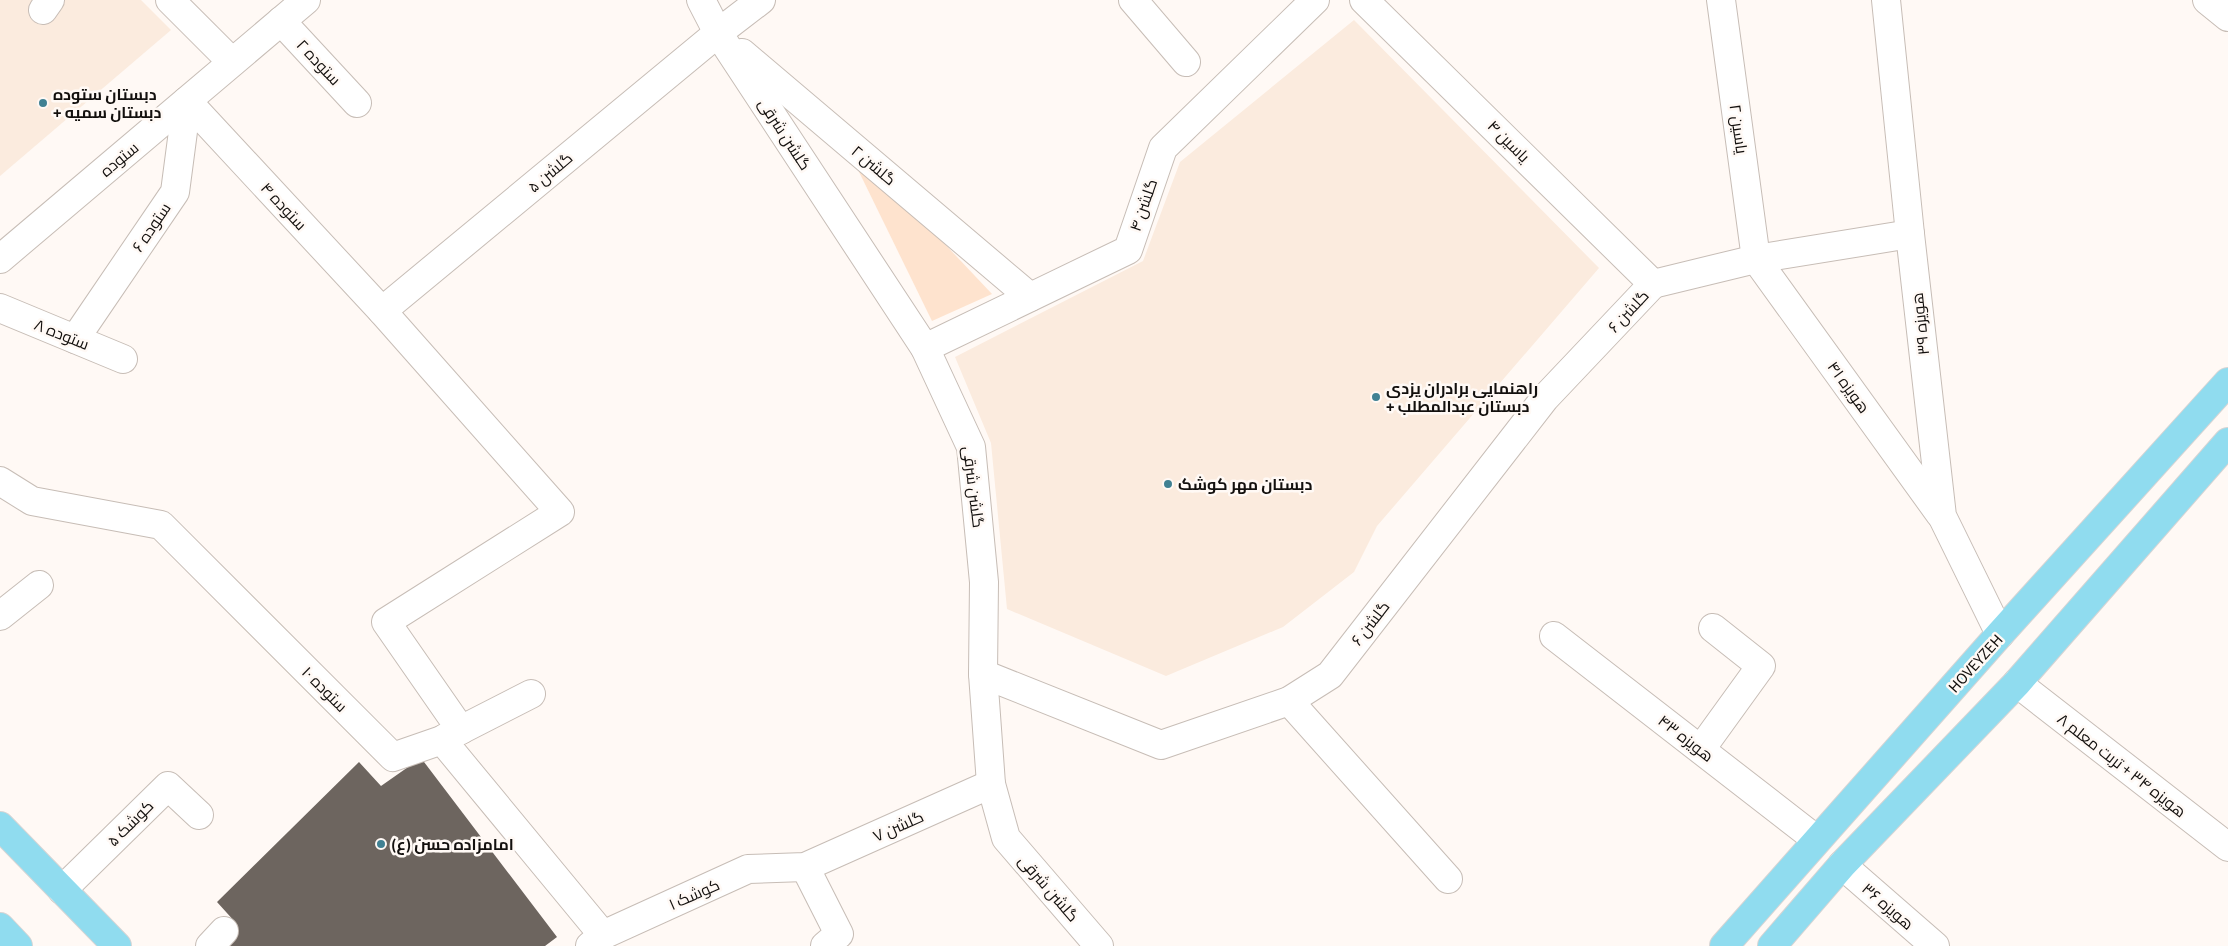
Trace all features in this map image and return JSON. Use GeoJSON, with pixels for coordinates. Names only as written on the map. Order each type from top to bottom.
{"type":"FeatureCollection","features":[{"type":"Feature","properties":{"kind":"main road","name":"HOVEYZEH"},"geometry":{"type":"LineString","coordinates":[[1724,946],[2000,634],[2228,382]]}},
{"type":"Feature","properties":{"kind":"main road"},"geometry":{"type":"LineString","coordinates":[[1772,946],[1842,865],[2017,683],[2228,442]]}},
{"type":"Feature","properties":{"kind":"main road"},"geometry":{"type":"LineString","coordinates":[[0,826],[118,946]]}},
{"type":"Feature","properties":{"kind":"main road"},"geometry":{"type":"LineString","coordinates":[[0,927],[18,946]]}},
{"type":"Feature","properties":{"kind":"street"},"geometry":{"type":"LineString","coordinates":[[170,0],[232,62]]}},
{"type":"Feature","properties":{"kind":"street","name":"ستوده"},"geometry":{"type":"LineString","coordinates":[[0,259],[306,0]]}},
{"type":"Feature","properties":{"kind":"street","name":"گلشن شرقی"},"geometry":{"type":"LineString","coordinates":[[701,0],[718,33],[924,348],[972,447],[984,582],[983,674],[990,784],[1006,838],[1099,946]]}},
{"type":"Feature","properties":{"kind":"street","name":"گلشن ۵"},"geometry":{"type":"LineString","coordinates":[[382,311],[718,33],[761,0]]}},
{"type":"Feature","properties":{"kind":"street"},"geometry":{"type":"LineString","coordinates":[[1133,0],[1186,62]]}},
{"type":"Feature","properties":{"kind":"street","name":"گلشن ۴"},"geometry":{"type":"LineString","coordinates":[[924,348],[1128,250],[1163,148],[1315,0]]}},
{"type":"Feature","properties":{"kind":"street","name":"یاسین ۴"},"geometry":{"type":"LineString","coordinates":[[1364,0],[1652,284]]}},
{"type":"Feature","properties":{"kind":"street","name":"یاسین ۲"},"geometry":{"type":"LineString","coordinates":[[1721,0],[1756,259]]}},
{"type":"Feature","properties":{"kind":"street","name":"هویزه ۳۹"},"geometry":{"type":"LineString","coordinates":[[1886,0],[1942,516],[2000,634]]}},
{"type":"Feature","properties":{"kind":"street"},"geometry":{"type":"LineString","coordinates":[[2207,0],[2228,17]]}},
{"type":"Feature","properties":{"kind":"street","name":"ستوده ۲"},"geometry":{"type":"LineString","coordinates":[[281,21],[357,103]]}},
{"type":"Feature","properties":{"kind":"street","name":"گلشن ۲"},"geometry":{"type":"LineString","coordinates":[[718,33],[1030,297]]}},
{"type":"Feature","properties":{"kind":"street","name":"ستوده ۴"},"geometry":{"type":"LineString","coordinates":[[187,101],[382,311],[560,512],[386,622],[452,735]]}},
{"type":"Feature","properties":{"kind":"street","name":"ستوده ۶"},"geometry":{"type":"LineString","coordinates":[[75,339],[175,192],[187,101]]}},
{"type":"Feature","properties":{"kind":"street"},"geometry":{"type":"LineString","coordinates":[[1652,284],[1756,259],[1910,234]]}},
{"type":"Feature","properties":{"kind":"street","name":"هویزه ۴۱"},"geometry":{"type":"LineString","coordinates":[[1756,259],[1942,516]]}},
{"type":"Feature","properties":{"kind":"street","name":"گلشن ۶"},"geometry":{"type":"LineString","coordinates":[[983,674],[1160,745],[1289,701],[1330,675],[1545,398],[1652,284]]}},
{"type":"Feature","properties":{"kind":"street","name":"ستوده ۸"},"geometry":{"type":"LineString","coordinates":[[0,308],[123,360]]}},
{"type":"Feature","properties":{"kind":"street","name":"ستوده ۱۰"},"geometry":{"type":"LineString","coordinates":[[0,481],[32,501],[161,525],[393,757],[452,735]]}},
{"type":"Feature","properties":{"kind":"street"},"geometry":{"type":"LineString","coordinates":[[0,616],[39,585]]}},
{"type":"Feature","properties":{"kind":"street"},"geometry":{"type":"LineString","coordinates":[[1701,749],[1761,666],[1713,628]]}},
{"type":"Feature","properties":{"kind":"street","name":"هویزه ۴۳"},"geometry":{"type":"LineString","coordinates":[[1554,636],[1817,840]]}},
{"type":"Feature","properties":{"kind":"street","name":"هویزه ۳۴ + تربت معلم ۸"},"geometry":{"type":"LineString","coordinates":[[2017,683],[2228,847]]}},
{"type":"Feature","properties":{"kind":"street"},"geometry":{"type":"LineString","coordinates":[[531,694],[452,735],[597,940]]}},
{"type":"Feature","properties":{"kind":"street"},"geometry":{"type":"LineString","coordinates":[[1289,701],[1448,879]]}},
{"type":"Feature","properties":{"kind":"street","name":"گلشن ۷"},"geometry":{"type":"LineString","coordinates":[[805,867],[990,784]]}},
{"type":"Feature","properties":{"kind":"street","name":"کوشک ۵"},"geometry":{"type":"LineString","coordinates":[[62,890],[168,786],[199,815]]}},
{"type":"Feature","properties":{"kind":"street","name":"هویزه ۳۶"},"geometry":{"type":"LineString","coordinates":[[1842,865],[1935,946]]}},
{"type":"Feature","properties":{"kind":"street"},"geometry":{"type":"LineString","coordinates":[[805,867],[839,934],[826,946]]}},
{"type":"Feature","properties":{"kind":"street","name":"کوشک ۱"},"geometry":{"type":"LineString","coordinates":[[597,940],[748,869],[805,867]]}},
{"type":"Feature","properties":{"kind":"shaded area","name":"دبستان ستوده + دبستان سمیه"},"geometry":{"type":"Polygon","coordinates":[[[0,0],[141,0],[171,30],[0,176],[0,0]]]}},
{"type":"Feature","properties":{"kind":"shaded area"},"geometry":{"type":"Polygon","coordinates":[[[1354,20],[1599,268],[1377,526],[1354,572],[1283,627],[1166,676],[1007,609],[991,443],[955,357],[1143,261],[1180,162],[1354,20]]]}},
{"type":"Feature","properties":{"kind":"shaded area"},"geometry":{"type":"Polygon","coordinates":[[[840,133],[992,294],[932,321],[840,133]]]}},
{"type":"Feature","properties":{"kind":"building","name":"امامزاده حسن (ع)"},"geometry":{"type":"Polygon","coordinates":[[[421,758],[557,937],[545,946],[217,946],[236,923],[217,902],[359,762],[381,786],[421,758]]]}},
{"type":"Feature","properties":{"kind":"place","name":"دبستان ستوده + دبستان سمیه"},"geometry":{"type":"Point","coordinates":[43,103]}},
{"type":"Feature","properties":{"kind":"place","name":"راهنمایی برادران یزدی + دبستان عبدالمطلب"},"geometry":{"type":"Point","coordinates":[1376,397]}},
{"type":"Feature","properties":{"kind":"place","name":"دبستان مهر کوشک"},"geometry":{"type":"Point","coordinates":[1168,484]}},
{"type":"Feature","properties":{"kind":"place","name":"امامزاده حسن (ع)"},"geometry":{"type":"Point","coordinates":[381,844]}}]}
